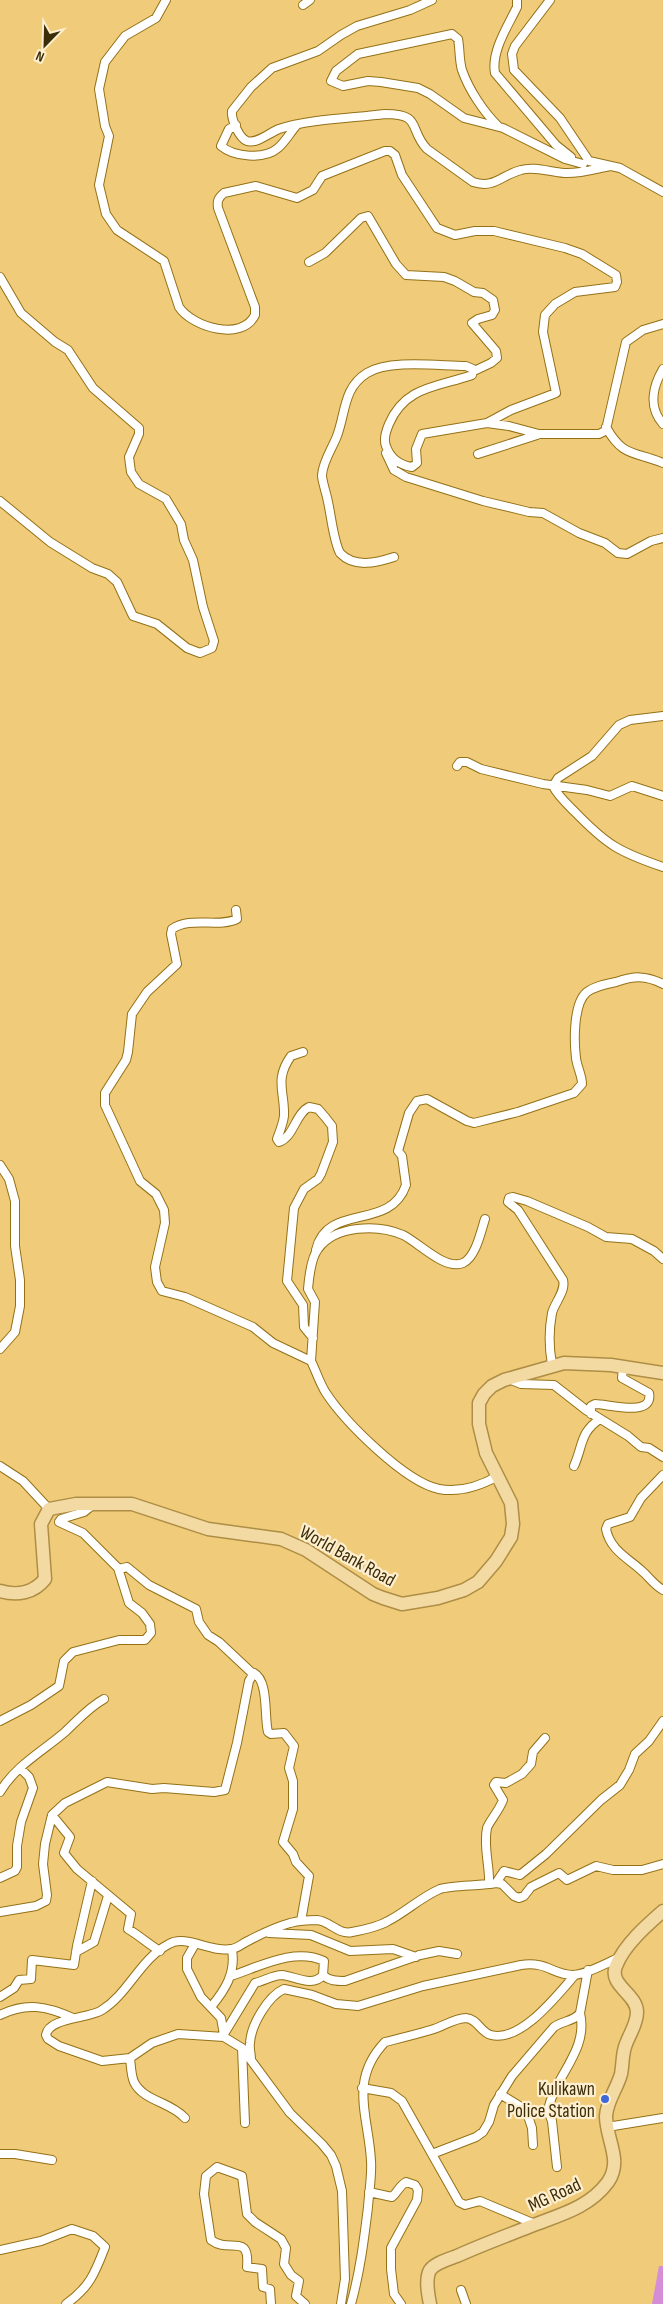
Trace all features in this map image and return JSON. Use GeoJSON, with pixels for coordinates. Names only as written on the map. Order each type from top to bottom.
{"type":"FeatureCollection","features":[{"type":"Feature","properties":{"kind":"main road","name":"World Bank Road"},"geometry":{"type":"LineString","coordinates":[[49,1509],[57,1506],[132,1504],[208,1529],[281,1539],[306,1550],[373,1594],[402,1604],[438,1598],[464,1590],[478,1582],[496,1561],[511,1538],[513,1524],[511,1503],[486,1453],[478,1410],[479,1403],[484,1394],[492,1386],[507,1378],[552,1364],[576,1362],[663,1373]]}},
{"type":"Feature","properties":{"kind":"main road"},"geometry":{"type":"LineString","coordinates":[[0,1591],[18,1593],[33,1591],[45,1579],[41,1524],[49,1509]]}},
{"type":"Feature","properties":{"kind":"main road"},"geometry":{"type":"LineString","coordinates":[[621,1958],[663,1911]]}},
{"type":"Feature","properties":{"kind":"main road","name":"MG Road"},"geometry":{"type":"LineString","coordinates":[[430,2304],[428,2276],[434,2266],[487,2242],[536,2224],[550,2221],[588,2202],[609,2180],[614,2171],[615,2161],[607,2127],[607,2107],[620,2074],[625,2046],[634,2027],[637,2014],[635,2004],[615,1977],[616,1966],[621,1958]]}},
{"type":"Feature","properties":{"kind":"street"},"geometry":{"type":"LineString","coordinates":[[166,0],[156,18],[125,36],[105,62],[99,89],[105,126],[109,136],[99,185],[102,202],[111,223],[122,235],[164,261],[179,307],[199,323],[213,328],[236,328],[246,325],[255,315],[255,307],[218,208],[217,201],[220,196],[224,193],[256,186],[297,198],[313,190],[322,176],[385,151],[390,151],[395,155],[402,175],[437,228],[455,235],[475,231],[499,232],[565,248],[582,254],[616,276],[618,282],[615,287],[575,292],[555,304],[545,315],[542,332],[556,393],[505,413],[488,423]]}},
{"type":"Feature","properties":{"kind":"street"},"geometry":{"type":"LineString","coordinates":[[303,5],[310,0]]}},
{"type":"Feature","properties":{"kind":"street"},"geometry":{"type":"LineString","coordinates":[[432,0],[410,10],[358,26],[318,51],[272,68],[251,87],[234,107],[231,116],[244,140],[252,141],[279,129],[296,126],[385,114],[400,114],[409,118],[422,144],[473,182],[489,185],[521,170],[534,169],[565,173],[610,166]]}},
{"type":"Feature","properties":{"kind":"street"},"geometry":{"type":"LineString","coordinates":[[517,0],[517,7],[496,55],[495,73],[556,145],[583,164]]}},
{"type":"Feature","properties":{"kind":"street"},"geometry":{"type":"LineString","coordinates":[[550,0],[515,46],[512,54],[514,70],[560,118],[589,161],[628,171],[660,191],[663,201]]}},
{"type":"Feature","properties":{"kind":"street"},"geometry":{"type":"LineString","coordinates":[[498,126],[481,106],[467,82],[462,69],[458,39],[452,34],[358,54],[336,71],[331,81],[343,86],[368,81],[409,86],[430,94],[464,118],[498,126],[565,159],[598,168]]}},
{"type":"Feature","properties":{"kind":"street"},"geometry":{"type":"LineString","coordinates":[[236,125],[229,129],[221,146],[228,152],[243,155],[266,154],[277,148],[296,126]]}},
{"type":"Feature","properties":{"kind":"street"},"geometry":{"type":"LineString","coordinates":[[309,262],[319,258],[362,218],[368,216],[396,264],[406,276],[444,277],[470,290],[483,293],[493,300],[495,310],[492,316],[478,318],[472,323],[496,350],[496,358],[491,363],[474,371],[472,375],[433,386],[399,404],[387,430],[384,442],[387,458],[394,470],[406,477],[483,500],[529,512],[543,512],[579,533],[605,543],[618,553],[627,554],[651,541],[663,538]]}},
{"type":"Feature","properties":{"kind":"street"},"geometry":{"type":"LineString","coordinates":[[0,277],[22,313],[55,342],[68,350],[94,388],[139,428],[130,457],[131,472],[139,484],[166,499],[181,524],[184,540],[193,560],[203,607],[214,641],[212,648],[200,653],[187,648],[157,624],[133,616],[117,582],[108,574],[92,568],[50,542],[0,500]]}},
{"type":"Feature","properties":{"kind":"street"},"geometry":{"type":"LineString","coordinates":[[386,448],[394,460],[412,467],[417,463],[416,449],[422,434],[488,423],[539,434],[595,434],[603,432],[606,428],[626,342],[631,336],[643,330],[663,324]]}},
{"type":"Feature","properties":{"kind":"street"},"geometry":{"type":"LineString","coordinates":[[394,557],[359,563],[343,556],[338,549],[331,509],[322,476],[326,460],[338,434],[344,403],[349,391],[368,372],[389,367],[466,366],[474,371]]}},
{"type":"Feature","properties":{"kind":"street"},"geometry":{"type":"LineString","coordinates":[[663,369],[654,388],[653,402],[655,412],[663,424]]}},
{"type":"Feature","properties":{"kind":"street"},"geometry":{"type":"LineString","coordinates":[[606,428],[617,445],[633,454],[663,462]]}},
{"type":"Feature","properties":{"kind":"street"},"geometry":{"type":"LineString","coordinates":[[478,454],[539,434]]}},
{"type":"Feature","properties":{"kind":"street"},"geometry":{"type":"LineString","coordinates":[[553,786],[558,778],[597,752],[619,725],[630,720],[663,716]]}},
{"type":"Feature","properties":{"kind":"street"},"geometry":{"type":"LineString","coordinates":[[457,766],[460,762],[464,761],[481,769],[553,786],[587,790],[610,796],[635,786],[663,796]]}},
{"type":"Feature","properties":{"kind":"street"},"geometry":{"type":"LineString","coordinates":[[553,786],[560,796],[600,838],[621,852],[663,867]]}},
{"type":"Feature","properties":{"kind":"street"},"geometry":{"type":"LineString","coordinates":[[236,910],[237,918],[228,924],[212,921],[184,925],[172,929],[171,934],[177,964],[147,992],[132,1014],[126,1060],[111,1082],[104,1100],[140,1181],[156,1194],[164,1210],[165,1223],[155,1267],[157,1282],[162,1291],[185,1297],[253,1327],[273,1343],[311,1361]]}},
{"type":"Feature","properties":{"kind":"street"},"geometry":{"type":"LineString","coordinates":[[498,1476],[482,1484],[452,1490],[427,1485],[411,1476],[365,1439],[325,1392],[311,1361],[315,1302],[308,1289],[320,1238],[330,1228],[348,1219],[384,1211],[392,1206],[405,1189],[402,1156],[398,1152],[409,1113],[418,1101],[427,1099],[474,1123],[518,1112],[574,1093],[582,1084],[576,1060],[575,1038],[577,1014],[583,996],[596,987],[637,976],[646,977],[663,984]]}},
{"type":"Feature","properties":{"kind":"street"},"geometry":{"type":"LineString","coordinates":[[304,1052],[291,1056],[284,1069],[281,1087],[284,1115],[277,1139],[278,1142],[283,1140],[299,1117],[309,1107],[318,1109],[332,1126],[333,1142],[321,1174],[301,1194],[294,1208],[291,1229],[287,1281],[303,1305],[304,1327],[313,1338]]}},
{"type":"Feature","properties":{"kind":"street"},"geometry":{"type":"LineString","coordinates":[[0,1165],[9,1179],[15,1201],[15,1246],[20,1280],[20,1306],[15,1332],[0,1349]]}},
{"type":"Feature","properties":{"kind":"street"},"geometry":{"type":"LineString","coordinates":[[552,1364],[550,1326],[554,1306],[563,1289],[563,1280],[518,1210],[508,1202],[509,1198],[513,1197],[527,1201],[588,1227],[606,1237],[632,1239],[644,1244],[663,1259]]}},
{"type":"Feature","properties":{"kind":"street"},"geometry":{"type":"LineString","coordinates":[[316,1250],[326,1240],[353,1229],[385,1230],[404,1235],[426,1252],[459,1264],[470,1257],[485,1219]]}},
{"type":"Feature","properties":{"kind":"street"},"geometry":{"type":"LineString","coordinates":[[591,1414],[591,1406],[595,1404],[638,1408],[645,1406],[648,1402],[649,1393],[622,1378],[623,1368]]}},
{"type":"Feature","properties":{"kind":"street"},"geometry":{"type":"LineString","coordinates":[[507,1378],[521,1384],[554,1385],[591,1414],[641,1447],[650,1448],[663,1458]]}},
{"type":"Feature","properties":{"kind":"street"},"geometry":{"type":"LineString","coordinates":[[574,1466],[584,1434],[600,1419]]}},
{"type":"Feature","properties":{"kind":"street"},"geometry":{"type":"LineString","coordinates":[[0,1466],[23,1481],[49,1509]]}},
{"type":"Feature","properties":{"kind":"street"},"geometry":{"type":"LineString","coordinates":[[663,1475],[641,1498],[630,1517],[611,1522],[606,1529],[620,1554],[663,1590]]}},
{"type":"Feature","properties":{"kind":"street"},"geometry":{"type":"LineString","coordinates":[[0,1721],[31,1705],[59,1686],[64,1660],[73,1652],[119,1640],[145,1640],[150,1636],[152,1629],[150,1624],[142,1613],[129,1603],[119,1569],[83,1532],[59,1522],[61,1519],[84,1512],[94,1504]]}},
{"type":"Feature","properties":{"kind":"street"},"geometry":{"type":"LineString","coordinates":[[119,1569],[127,1566],[149,1585],[196,1609],[199,1622],[208,1635],[219,1642],[252,1674],[258,1675],[267,1710],[264,1719],[268,1732],[271,1734],[284,1733],[294,1746],[289,1768],[292,1781],[293,1809],[283,1842],[293,1854],[296,1862],[309,1876],[301,1921]]}},
{"type":"Feature","properties":{"kind":"street"},"geometry":{"type":"LineString","coordinates":[[0,1912],[36,1906],[46,1901],[43,1854],[52,1815],[65,1803],[103,1782],[152,1789],[164,1788],[214,1792],[224,1790],[237,1743],[246,1693],[252,1674]]}},
{"type":"Feature","properties":{"kind":"street"},"geometry":{"type":"LineString","coordinates":[[0,1792],[8,1779],[20,1768],[95,1704],[104,1699]]}},
{"type":"Feature","properties":{"kind":"street"},"geometry":{"type":"LineString","coordinates":[[493,1883],[504,1871],[520,1875],[559,1843],[601,1800],[620,1785],[629,1770],[635,1754],[649,1741],[663,1721]]}},
{"type":"Feature","properties":{"kind":"street"},"geometry":{"type":"LineString","coordinates":[[493,1883],[486,1863],[488,1826],[496,1816],[503,1800],[494,1785],[496,1782],[506,1783],[522,1774],[531,1764],[533,1752],[545,1738]]}},
{"type":"Feature","properties":{"kind":"street"},"geometry":{"type":"LineString","coordinates":[[0,1878],[15,1871],[17,1867],[17,1846],[21,1822],[33,1788],[29,1777],[20,1768]]}},
{"type":"Feature","properties":{"kind":"street"},"geometry":{"type":"LineString","coordinates":[[52,1815],[70,1837],[64,1853],[108,1896],[132,1915],[128,1929],[140,1936],[143,1941],[160,1950]]}},
{"type":"Feature","properties":{"kind":"street"},"geometry":{"type":"LineString","coordinates":[[341,2304],[345,2279],[342,2191],[336,2166],[331,2155],[322,2144],[290,2113],[242,2048],[224,2035],[178,2034],[152,2043],[130,2058],[111,2062],[91,2059],[58,2046],[48,2039],[46,2032],[50,2027],[73,2018],[96,2014],[116,2000],[143,1966],[160,1950],[168,1944],[177,1941],[217,1950],[232,1950],[267,1932],[301,1921],[317,1920],[342,1932],[351,1932],[386,1922],[439,1890],[493,1883],[502,1884],[514,1896],[519,1898],[524,1896],[531,1887],[559,1873],[567,1880],[596,1866],[613,1870],[642,1870],[663,1864]]}},
{"type":"Feature","properties":{"kind":"street"},"geometry":{"type":"LineString","coordinates":[[0,1997],[14,1988],[19,1980],[31,1979],[32,1960],[73,1965],[92,1881]]}},
{"type":"Feature","properties":{"kind":"street"},"geometry":{"type":"LineString","coordinates":[[76,1952],[94,1942],[108,1896]]}},
{"type":"Feature","properties":{"kind":"street"},"geometry":{"type":"LineString","coordinates":[[267,1932],[311,1935],[350,1951],[392,1949],[416,1957],[439,1951],[457,1954]]}},
{"type":"Feature","properties":{"kind":"street"},"geometry":{"type":"LineString","coordinates":[[195,1944],[187,1958],[187,1966],[199,1994],[221,2018],[224,2035]]}},
{"type":"Feature","properties":{"kind":"street"},"geometry":{"type":"LineString","coordinates":[[211,2007],[223,1992],[230,1976],[234,1964],[232,1950]]}},
{"type":"Feature","properties":{"kind":"street"},"geometry":{"type":"LineString","coordinates":[[323,1975],[331,1980],[345,1981],[420,1955]]}},
{"type":"Feature","properties":{"kind":"street"},"geometry":{"type":"LineString","coordinates":[[224,2035],[255,1983],[283,1975],[305,1980],[318,1979],[323,1975],[324,1961],[302,1956],[260,1965],[230,1976]]}},
{"type":"Feature","properties":{"kind":"street"},"geometry":{"type":"LineString","coordinates":[[251,2059],[250,2042],[260,2014],[271,1997],[284,1990],[312,1995],[336,2004],[358,2006],[422,1986],[535,1963],[563,1974],[575,1975],[621,1958]]}},
{"type":"Feature","properties":{"kind":"street"},"geometry":{"type":"LineString","coordinates":[[557,2167],[552,2121],[548,2111],[578,2044],[582,2026],[580,2013],[588,1970]]}},
{"type":"Feature","properties":{"kind":"street"},"geometry":{"type":"LineString","coordinates":[[351,2304],[360,2269],[371,2161],[363,2110],[362,2088],[368,2070],[385,2042],[432,2030],[464,2018],[474,2020],[482,2030],[490,2035],[504,2035],[514,2032],[544,2010],[575,1975]]}},
{"type":"Feature","properties":{"kind":"street"},"geometry":{"type":"LineString","coordinates":[[0,2016],[17,2008],[36,2006],[73,2018]]}},
{"type":"Feature","properties":{"kind":"street"},"geometry":{"type":"LineString","coordinates":[[432,2154],[476,2137],[483,2132],[490,2122],[493,2107],[512,2076],[554,2027],[576,2018],[580,2013]]}},
{"type":"Feature","properties":{"kind":"street"},"geometry":{"type":"LineString","coordinates":[[242,2048],[246,2123]]}},
{"type":"Feature","properties":{"kind":"street"},"geometry":{"type":"LineString","coordinates":[[130,2058],[134,2080],[139,2089],[174,2108],[185,2118]]}},
{"type":"Feature","properties":{"kind":"street"},"geometry":{"type":"LineString","coordinates":[[362,2088],[391,2093],[402,2101],[461,2203],[465,2205],[480,2201],[536,2224]]}},
{"type":"Feature","properties":{"kind":"street"},"geometry":{"type":"LineString","coordinates":[[500,2094],[526,2110],[532,2128],[533,2145]]}},
{"type":"Feature","properties":{"kind":"street"},"geometry":{"type":"LineString","coordinates":[[607,2127],[663,2118]]}},
{"type":"Feature","properties":{"kind":"street"},"geometry":{"type":"LineString","coordinates":[[0,2154],[15,2154],[52,2160]]}},
{"type":"Feature","properties":{"kind":"street"},"geometry":{"type":"LineString","coordinates":[[271,2304],[270,2289],[263,2287],[262,2270],[248,2267],[248,2252],[238,2246],[217,2244],[212,2240],[206,2212],[205,2187],[206,2176],[217,2167],[223,2167],[242,2176],[247,2214],[255,2222],[281,2238],[286,2248],[284,2264],[299,2281],[295,2300],[305,2304]]}},
{"type":"Feature","properties":{"kind":"street"},"geometry":{"type":"LineString","coordinates":[[369,2192],[392,2197],[397,2194],[401,2185],[406,2182],[416,2186],[418,2190],[417,2200],[391,2248],[394,2294],[401,2304]]}},
{"type":"Feature","properties":{"kind":"street"},"geometry":{"type":"LineString","coordinates":[[0,2250],[41,2241],[72,2229],[93,2236],[105,2247],[97,2268],[87,2287],[66,2304]]}},
{"type":"Feature","properties":{"kind":"street"},"geometry":{"type":"LineString","coordinates":[[461,2290],[466,2304]]}},
{"type":"Feature","properties":{"kind":"shaded area"},"geometry":{"type":"Polygon","coordinates":[[[659,2266],[663,2266],[663,2304],[652,2304],[659,2266]]]}},
{"type":"Feature","properties":{"kind":"place","name":"Kulikawn Police Station"},"geometry":{"type":"Point","coordinates":[605,2099]}}]}
